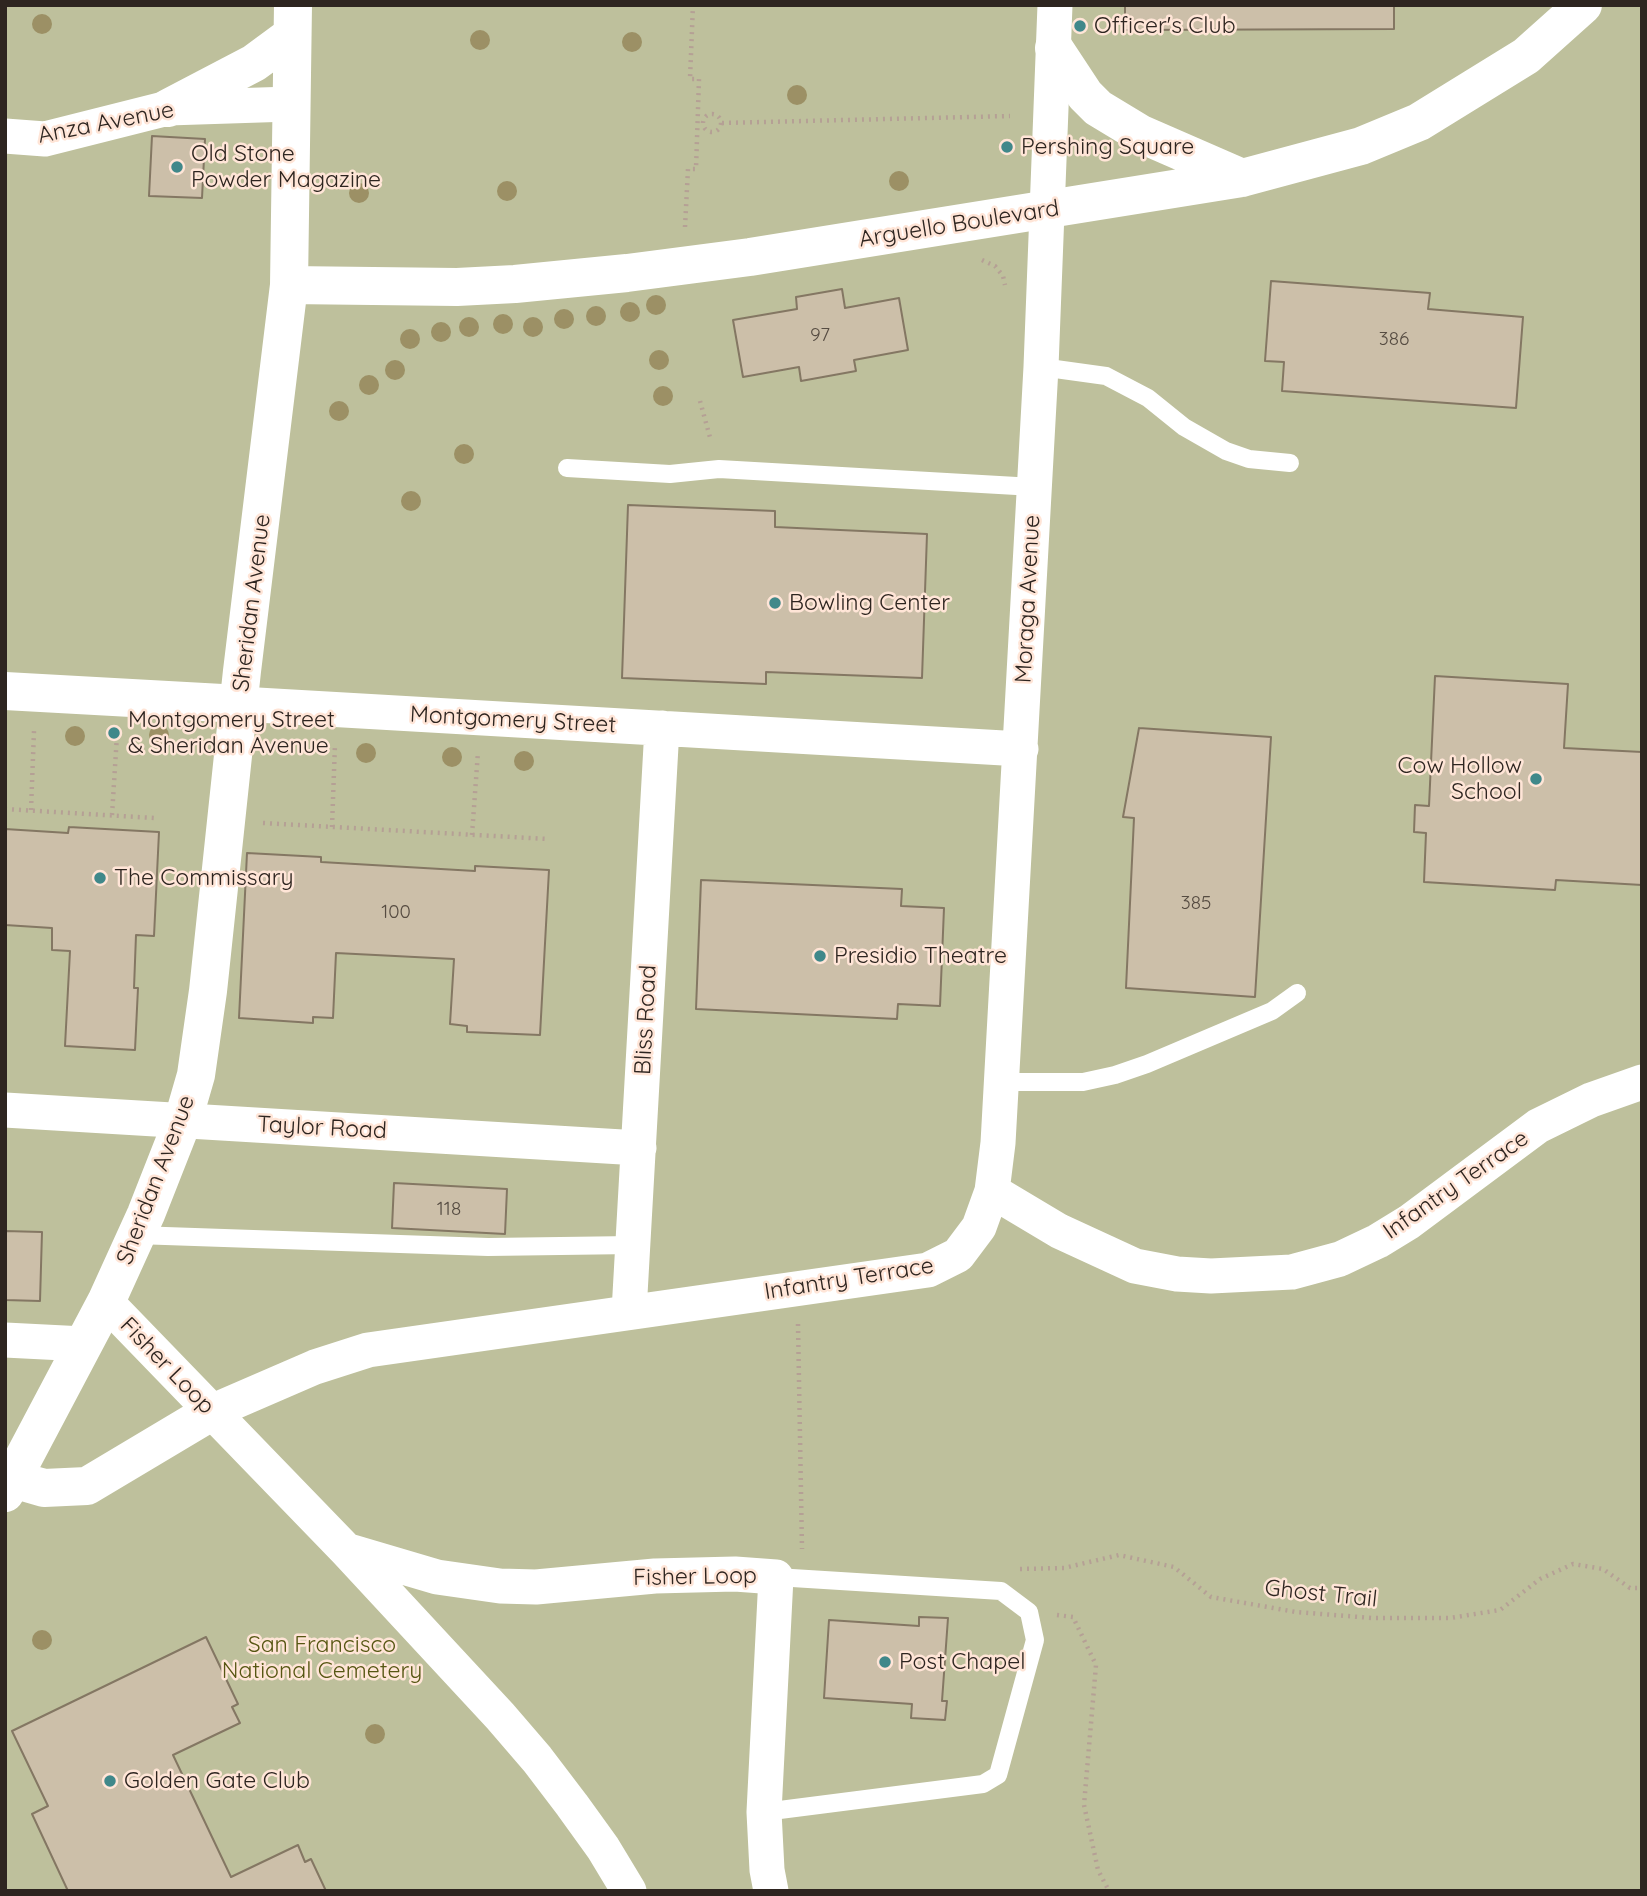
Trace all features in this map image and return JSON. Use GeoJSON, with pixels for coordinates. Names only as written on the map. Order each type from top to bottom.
{"type":"FeatureCollection","features":[{"type":"Feature","properties":{"kind":"street","name":"Moraga Avenue"},"geometry":{"type":"LineString","coordinates":[[992,1191],[1002,1082],[1021,749],[1041,368],[1055,5]]}},
{"type":"Feature","properties":{"kind":"street","name":"Arguello Boulevard"},"geometry":{"type":"LineString","coordinates":[[289,285],[403,288],[515,284],[683,267],[1242,178],[1361,146],[1419,122],[1526,56],[1583,5]]}},
{"type":"Feature","properties":{"kind":"street"},"geometry":{"type":"LineString","coordinates":[[168,108],[254,62],[292,20]]}},
{"type":"Feature","properties":{"kind":"street","name":"Sheridan Avenue"},"geometry":{"type":"LineString","coordinates":[[9,1486],[106,1302],[183,1120],[196,1074],[203,1033],[242,671],[289,285],[292,20]]}},
{"type":"Feature","properties":{"kind":"street"},"geometry":{"type":"LineString","coordinates":[[1054,48],[1098,108],[1141,134],[1242,178]]}},
{"type":"Feature","properties":{"kind":"street","name":"Anza Avenue"},"geometry":{"type":"LineString","coordinates":[[5,136],[45,139],[168,108],[291,104]]}},
{"type":"Feature","properties":{"kind":"street","name":"Montgomery Street"},"geometry":{"type":"LineString","coordinates":[[21,692],[337,710],[550,713],[662,729],[1021,749]]}},
{"type":"Feature","properties":{"kind":"street","name":"Bliss Road"},"geometry":{"type":"LineString","coordinates":[[629,1312],[662,729]]}},
{"type":"Feature","properties":{"kind":"street","name":"Infantry Terrace"},"geometry":{"type":"LineString","coordinates":[[211,1412],[315,1367],[368,1350],[909,1274],[944,1264],[958,1255],[968,1244],[982,1219],[992,1191],[1059,1231],[1135,1266],[1177,1274],[1211,1276],[1292,1272],[1340,1259],[1378,1241],[1409,1222],[1538,1126],[1591,1100],[1642,1082]]}},
{"type":"Feature","properties":{"kind":"street","name":"Taylor Road"},"geometry":{"type":"LineString","coordinates":[[5,1110],[639,1148]]}},
{"type":"Feature","properties":{"kind":"street","name":"Fisher Loop"},"geometry":{"type":"LineString","coordinates":[[106,1302],[453,1664],[537,1759],[603,1848],[629,1891]]}},
{"type":"Feature","properties":{"kind":"street"},"geometry":{"type":"LineString","coordinates":[[5,1340],[84,1344]]}},
{"type":"Feature","properties":{"kind":"street"},"geometry":{"type":"LineString","coordinates":[[9,1486],[87,1486],[211,1412]]}},
{"type":"Feature","properties":{"kind":"street","name":"Fisher Loop"},"geometry":{"type":"LineString","coordinates":[[346,1550],[437,1577],[500,1586],[549,1586],[655,1576],[735,1574],[789,1578],[764,1812],[766,1870],[771,1891]]}},
{"type":"Feature","properties":{"kind":"lane"},"geometry":{"type":"LineString","coordinates":[[1041,368],[1106,376],[1148,398],[1184,427],[1226,452],[1290,463]]}},
{"type":"Feature","properties":{"kind":"lane"},"geometry":{"type":"LineString","coordinates":[[567,468],[670,474],[719,469],[1034,487]]}},
{"type":"Feature","properties":{"kind":"lane"},"geometry":{"type":"LineString","coordinates":[[1002,1082],[1083,1082],[1115,1074],[1147,1064],[1272,1011],[1297,993]]}},
{"type":"Feature","properties":{"kind":"lane"},"geometry":{"type":"LineString","coordinates":[[136,1235],[488,1247],[633,1245]]}},
{"type":"Feature","properties":{"kind":"lane"},"geometry":{"type":"LineString","coordinates":[[764,1812],[983,1784],[998,1775],[1035,1640],[1029,1612],[1001,1591],[789,1578]]}},
{"type":"Feature","properties":{"kind":"path"},"geometry":{"type":"LineString","coordinates":[[683,267],[688,169],[696,169],[700,123],[699,79],[690,79],[694,5]]}},
{"type":"Feature","properties":{"kind":"path"},"geometry":{"type":"LineString","coordinates":[[700,123],[710,114],[722,122]]}},
{"type":"Feature","properties":{"kind":"path"},"geometry":{"type":"LineString","coordinates":[[722,122],[1010,116]]}},
{"type":"Feature","properties":{"kind":"path"},"geometry":{"type":"LineString","coordinates":[[700,123],[707,131],[712,132],[718,130],[722,122]]}},
{"type":"Feature","properties":{"kind":"path"},"geometry":{"type":"LineString","coordinates":[[972,260],[985,261],[995,266],[1003,276],[1005,287]]}},
{"type":"Feature","properties":{"kind":"path"},"geometry":{"type":"LineString","coordinates":[[700,401],[719,469]]}},
{"type":"Feature","properties":{"kind":"path"},"geometry":{"type":"LineString","coordinates":[[21,692],[31,810]]}},
{"type":"Feature","properties":{"kind":"path"},"geometry":{"type":"LineString","coordinates":[[112,815],[119,698]]}},
{"type":"Feature","properties":{"kind":"path"},"geometry":{"type":"LineString","coordinates":[[332,827],[337,710]]}},
{"type":"Feature","properties":{"kind":"path"},"geometry":{"type":"LineString","coordinates":[[459,711],[472,835]]}},
{"type":"Feature","properties":{"kind":"path"},"geometry":{"type":"LineString","coordinates":[[5,809],[154,818]]}},
{"type":"Feature","properties":{"kind":"path"},"geometry":{"type":"LineString","coordinates":[[259,823],[548,839]]}},
{"type":"Feature","properties":{"kind":"path"},"geometry":{"type":"LineString","coordinates":[[789,1578],[798,1289]]}},
{"type":"Feature","properties":{"kind":"path","name":"Ghost Trail"},"geometry":{"type":"LineString","coordinates":[[1001,1591],[1021,1567],[1064,1568],[1119,1555],[1174,1567],[1211,1597],[1296,1612],[1372,1618],[1450,1618],[1500,1610],[1540,1578],[1573,1564],[1603,1569],[1630,1588],[1642,1588]]}},
{"type":"Feature","properties":{"kind":"path"},"geometry":{"type":"LineString","coordinates":[[1029,1612],[1073,1617],[1096,1665],[1084,1805],[1098,1870],[1109,1891]]}},
{"type":"Feature","properties":{"kind":"green space","name":"San Francisco National Cemetery"},"geometry":{"type":"Polygon","coordinates":[[[5,5],[1642,5],[1642,1891],[5,1891],[5,5]]]}},
{"type":"Feature","properties":{"kind":"building"},"geometry":{"type":"Polygon","coordinates":[[[1125,5],[1394,5],[1394,29],[1125,30],[1125,5]]]}},
{"type":"Feature","properties":{"kind":"building","name":"Old Stone Powder Magazine"},"geometry":{"type":"Polygon","coordinates":[[[152,136],[205,139],[202,198],[149,196],[152,136]]]}},
{"type":"Feature","properties":{"kind":"building"},"geometry":{"type":"Polygon","coordinates":[[[1271,281],[1430,293],[1428,309],[1523,317],[1516,408],[1282,391],[1284,362],[1265,361],[1271,281]]]}},
{"type":"Feature","properties":{"kind":"building"},"geometry":{"type":"Polygon","coordinates":[[[842,289],[845,308],[899,298],[908,350],[854,360],[856,371],[801,381],[799,367],[743,377],[733,320],[797,309],[796,297],[842,289]]]}},
{"type":"Feature","properties":{"kind":"building","name":"Bowling Center"},"geometry":{"type":"Polygon","coordinates":[[[628,505],[775,511],[775,527],[927,534],[922,678],[766,672],[766,684],[622,678],[628,505]]]}},
{"type":"Feature","properties":{"kind":"building","name":"Cow Hollow School"},"geometry":{"type":"Polygon","coordinates":[[[1435,676],[1568,684],[1564,748],[1642,752],[1642,885],[1556,880],[1555,890],[1424,882],[1426,833],[1414,832],[1415,805],[1429,806],[1435,676]]]}},
{"type":"Feature","properties":{"kind":"building"},"geometry":{"type":"Polygon","coordinates":[[[1139,728],[1271,737],[1255,997],[1126,988],[1134,818],[1123,817],[1139,728]]]}},
{"type":"Feature","properties":{"kind":"building"},"geometry":{"type":"Polygon","coordinates":[[[69,827],[159,832],[154,936],[136,935],[134,988],[138,988],[135,1050],[65,1046],[70,951],[52,950],[52,928],[5,925],[5,829],[68,833],[69,827]]]}},
{"type":"Feature","properties":{"kind":"building"},"geometry":{"type":"Polygon","coordinates":[[[247,853],[321,857],[321,862],[475,871],[475,866],[549,870],[540,1035],[467,1032],[467,1026],[450,1024],[454,959],[336,953],[333,1018],[313,1017],[313,1023],[239,1018],[247,853]]]}},
{"type":"Feature","properties":{"kind":"building","name":"Presidio Theatre"},"geometry":{"type":"Polygon","coordinates":[[[701,880],[902,889],[901,906],[944,908],[940,1006],[898,1004],[897,1019],[696,1009],[701,880]]]}},
{"type":"Feature","properties":{"kind":"building"},"geometry":{"type":"Polygon","coordinates":[[[394,1183],[507,1189],[505,1234],[392,1228],[394,1183]]]}},
{"type":"Feature","properties":{"kind":"building"},"geometry":{"type":"Polygon","coordinates":[[[5,1231],[42,1232],[40,1301],[5,1300],[5,1231]]]}},
{"type":"Feature","properties":{"kind":"building","name":"Post Chapel"},"geometry":{"type":"Polygon","coordinates":[[[919,1617],[948,1618],[942,1701],[947,1701],[945,1720],[911,1718],[912,1704],[824,1698],[829,1620],[919,1626],[919,1617]]]}},
{"type":"Feature","properties":{"kind":"building","name":"Golden Gate Club"},"geometry":{"type":"Polygon","coordinates":[[[206,1637],[238,1704],[232,1707],[240,1723],[173,1755],[231,1877],[298,1845],[305,1862],[311,1859],[326,1891],[68,1891],[32,1814],[48,1806],[12,1731],[206,1637]]]}},
{"type":"Feature","properties":{"kind":"place","name":"Officer's Club"},"geometry":{"type":"Point","coordinates":[1080,26]}},
{"type":"Feature","properties":{"kind":"place","name":"Pershing Square"},"geometry":{"type":"Point","coordinates":[1007,147]}},
{"type":"Feature","properties":{"kind":"place","name":"Old Stone Powder Magazine"},"geometry":{"type":"Point","coordinates":[177,167]}},
{"type":"Feature","properties":{"kind":"place","name":"Bowling Center"},"geometry":{"type":"Point","coordinates":[775,603]}},
{"type":"Feature","properties":{"kind":"place","name":"Montgomery Street & Sheridan Avenue"},"geometry":{"type":"Point","coordinates":[114,733]}},
{"type":"Feature","properties":{"kind":"place","name":"Cow Hollow School"},"geometry":{"type":"Point","coordinates":[1536,779]}},
{"type":"Feature","properties":{"kind":"place","name":"The Commissary"},"geometry":{"type":"Point","coordinates":[100,878]}},
{"type":"Feature","properties":{"kind":"place","name":"Presidio Theatre"},"geometry":{"type":"Point","coordinates":[820,956]}},
{"type":"Feature","properties":{"kind":"place","name":"Post Chapel"},"geometry":{"type":"Point","coordinates":[885,1662]}},
{"type":"Feature","properties":{"kind":"place","name":"Golden Gate Club"},"geometry":{"type":"Point","coordinates":[110,1781]}}]}
